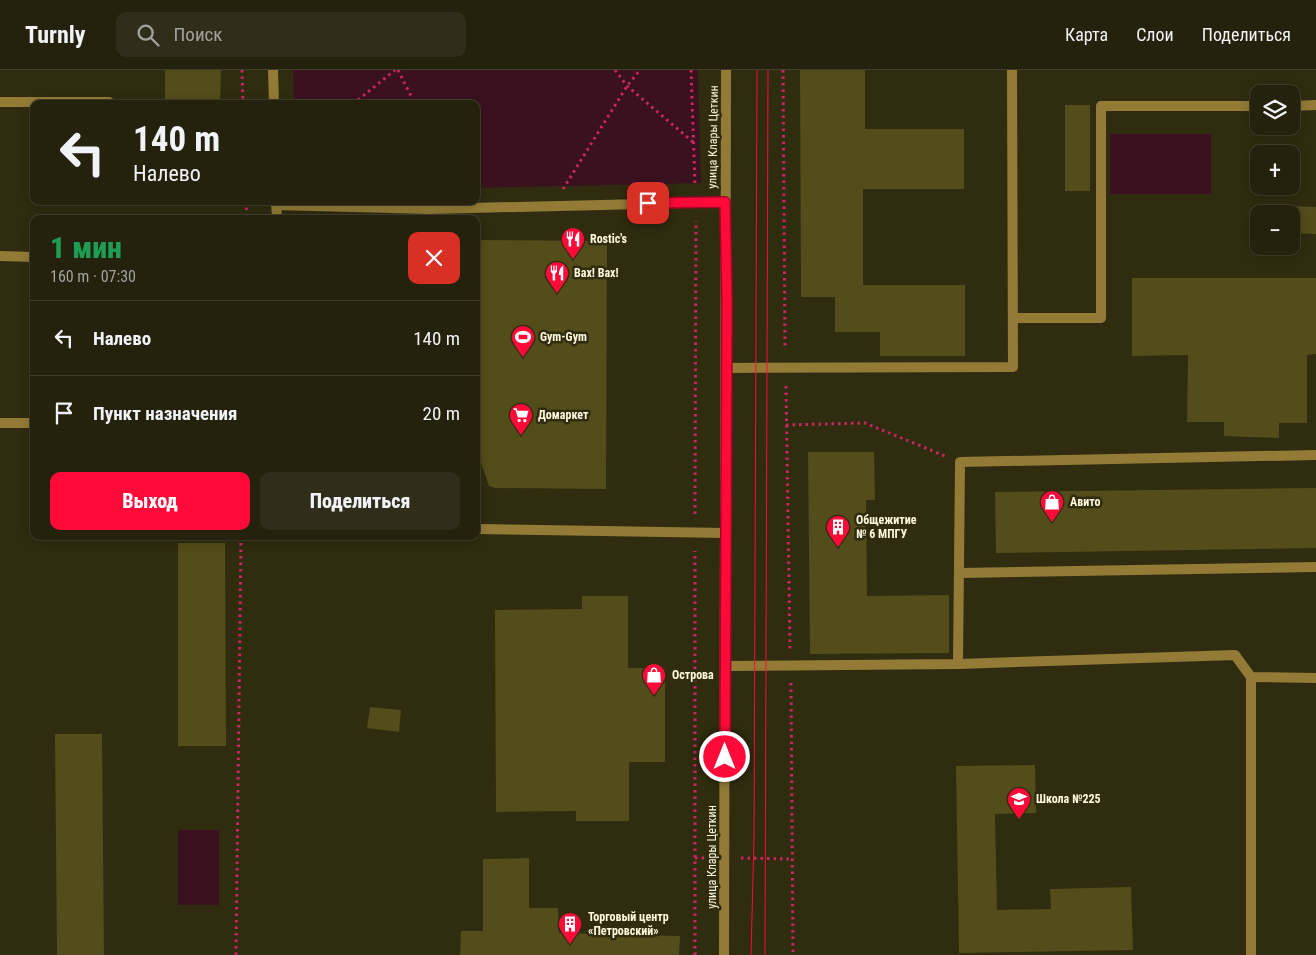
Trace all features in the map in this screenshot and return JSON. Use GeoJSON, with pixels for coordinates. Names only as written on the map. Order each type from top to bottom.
{"type":"FeatureCollection","features":[{"type":"Feature","properties":{"kind":"street"},"geometry":{"type":"LineString","coordinates":[[273,70],[274,100]]}},
{"type":"Feature","properties":{"kind":"street","name":"улица Клары Цеткин"},"geometry":{"type":"LineString","coordinates":[[724,955],[726,70]]}},
{"type":"Feature","properties":{"kind":"street"},"geometry":{"type":"LineString","coordinates":[[726,368],[1013,367],[1012,70]]}},
{"type":"Feature","properties":{"kind":"street"},"geometry":{"type":"LineString","coordinates":[[0,102],[30,102]]}},
{"type":"Feature","properties":{"kind":"street"},"geometry":{"type":"LineString","coordinates":[[1013,318],[1102,318],[1101,106],[1250,106]]}},
{"type":"Feature","properties":{"kind":"street"},"geometry":{"type":"LineString","coordinates":[[1300,106],[1316,106]]}},
{"type":"Feature","properties":{"kind":"street"},"geometry":{"type":"LineString","coordinates":[[327,205],[429,209],[551,208],[646,203],[725,202]]}},
{"type":"Feature","properties":{"kind":"street"},"geometry":{"type":"LineString","coordinates":[[0,256],[30,257]]}},
{"type":"Feature","properties":{"kind":"street"},"geometry":{"type":"LineString","coordinates":[[0,423],[30,424]]}},
{"type":"Feature","properties":{"kind":"street"},"geometry":{"type":"LineString","coordinates":[[958,664],[960,462],[1316,455]]}},
{"type":"Feature","properties":{"kind":"street"},"geometry":{"type":"LineString","coordinates":[[480,529],[726,532]]}},
{"type":"Feature","properties":{"kind":"street"},"geometry":{"type":"LineString","coordinates":[[960,573],[1316,567]]}},
{"type":"Feature","properties":{"kind":"street"},"geometry":{"type":"LineString","coordinates":[[725,666],[958,664],[1235,655],[1251,677],[1251,955]]}},
{"type":"Feature","properties":{"kind":"street"},"geometry":{"type":"LineString","coordinates":[[1251,677],[1316,678]]}},
{"type":"Feature","properties":{"kind":"path"},"geometry":{"type":"LineString","coordinates":[[242,70],[243,100]]}},
{"type":"Feature","properties":{"kind":"path"},"geometry":{"type":"LineString","coordinates":[[358,100],[397,70],[413,100]]}},
{"type":"Feature","properties":{"kind":"path"},"geometry":{"type":"LineString","coordinates":[[615,70],[627,86],[694,142]]}},
{"type":"Feature","properties":{"kind":"path"},"geometry":{"type":"LineString","coordinates":[[551,208],[627,86],[640,70]]}},
{"type":"Feature","properties":{"kind":"path"},"geometry":{"type":"LineString","coordinates":[[783,70],[793,955]]}},
{"type":"Feature","properties":{"kind":"path"},"geometry":{"type":"LineString","coordinates":[[786,425],[865,423],[960,462]]}},
{"type":"Feature","properties":{"kind":"path"},"geometry":{"type":"LineString","coordinates":[[236,955],[241,540]]}},
{"type":"Feature","properties":{"kind":"shaded area"},"geometry":{"type":"Polygon","coordinates":[[[293,70],[698,70],[701,183],[480,188],[480,100],[294,100],[293,70]]]}},
{"type":"Feature","properties":{"kind":"shaded area"},"geometry":{"type":"Polygon","coordinates":[[[1110,134],[1211,134],[1211,194],[1110,194],[1110,134]]]}},
{"type":"Feature","properties":{"kind":"shaded area"},"geometry":{"type":"Polygon","coordinates":[[[178,830],[219,830],[219,905],[178,905],[178,830]]]}},
{"type":"Feature","properties":{"kind":"building"},"geometry":{"type":"Polygon","coordinates":[[[165,70],[221,70],[220,100],[165,100],[165,70]]]}},
{"type":"Feature","properties":{"kind":"building"},"geometry":{"type":"Polygon","coordinates":[[[800,70],[865,70],[865,129],[964,129],[964,189],[863,189],[863,285],[965,285],[965,356],[880,356],[880,332],[835,332],[835,297],[801,297],[800,70]]]}},
{"type":"Feature","properties":{"kind":"building"},"geometry":{"type":"Polygon","coordinates":[[[1065,105],[1090,105],[1090,191],[1065,191],[1065,105]]]}},
{"type":"Feature","properties":{"kind":"building"},"geometry":{"type":"Polygon","coordinates":[[[1300,206],[1316,207],[1316,234],[1300,233],[1300,206]]]}},
{"type":"Feature","properties":{"kind":"building"},"geometry":{"type":"Polygon","coordinates":[[[480,240],[607,241],[606,489],[495,488],[489,486],[480,460],[480,240]]]}},
{"type":"Feature","properties":{"kind":"building"},"geometry":{"type":"Polygon","coordinates":[[[1132,278],[1316,278],[1316,354],[1307,355],[1307,423],[1279,423],[1279,438],[1224,436],[1224,422],[1187,422],[1188,355],[1132,356],[1132,278]]]}},
{"type":"Feature","properties":{"kind":"building","name":"Общежитие № 6 МПГУ"},"geometry":{"type":"Polygon","coordinates":[[[808,452],[874,452],[875,500],[866,500],[867,596],[949,595],[949,653],[810,654],[808,452]]]}},
{"type":"Feature","properties":{"kind":"building"},"geometry":{"type":"Polygon","coordinates":[[[1316,488],[1316,548],[996,553],[995,492],[1316,488]]]}},
{"type":"Feature","properties":{"kind":"building"},"geometry":{"type":"Polygon","coordinates":[[[178,543],[225,543],[226,746],[178,746],[178,543]]]}},
{"type":"Feature","properties":{"kind":"building"},"geometry":{"type":"Polygon","coordinates":[[[582,596],[628,596],[628,668],[665,668],[665,762],[629,762],[629,821],[576,821],[576,811],[496,812],[495,610],[582,609],[582,596]]]}},
{"type":"Feature","properties":{"kind":"building"},"geometry":{"type":"Polygon","coordinates":[[[370,707],[401,710],[399,732],[367,728],[370,707]]]}},
{"type":"Feature","properties":{"kind":"building"},"geometry":{"type":"Polygon","coordinates":[[[55,734],[102,734],[104,955],[57,955],[55,734]]]}},
{"type":"Feature","properties":{"kind":"building"},"geometry":{"type":"Polygon","coordinates":[[[1035,765],[1036,813],[995,814],[997,910],[1051,909],[1050,889],[1131,887],[1133,950],[959,953],[956,766],[1035,765]]]}},
{"type":"Feature","properties":{"kind":"building"},"geometry":{"type":"Polygon","coordinates":[[[529,858],[529,908],[558,908],[559,933],[680,936],[679,955],[460,955],[461,931],[483,931],[483,859],[529,858]]]}},
{"type":"Feature","properties":{"kind":"tram line"},"geometry":{"type":"LineString","coordinates":[[751,955],[754,838],[757,70]]}},
{"type":"Feature","properties":{"kind":"tram line"},"geometry":{"type":"LineString","coordinates":[[765,955],[768,70]]}},
{"type":"Feature","properties":{"kind":"place","name":"Rostic's"},"geometry":{"type":"Point","coordinates":[573,260]}},
{"type":"Feature","properties":{"kind":"place","name":"Вах! Вах!"},"geometry":{"type":"Point","coordinates":[557,294]}},
{"type":"Feature","properties":{"kind":"place","name":"Gym-Gym"},"geometry":{"type":"Point","coordinates":[523,358]}},
{"type":"Feature","properties":{"kind":"place","name":"Домаркет"},"geometry":{"type":"Point","coordinates":[521,436]}},
{"type":"Feature","properties":{"kind":"place","name":"Авито"},"geometry":{"type":"Point","coordinates":[1052,523]}},
{"type":"Feature","properties":{"kind":"place","name":"Общежитие № 6 МПГУ"},"geometry":{"type":"Point","coordinates":[838,548]}},
{"type":"Feature","properties":{"kind":"place","name":"Острова"},"geometry":{"type":"Point","coordinates":[654,696]}},
{"type":"Feature","properties":{"kind":"place","name":"Школа №225"},"geometry":{"type":"Point","coordinates":[1019,820]}},
{"type":"Feature","properties":{"kind":"place","name":"Торговый центр «Петровский»"},"geometry":{"type":"Point","coordinates":[570,945]}},
{"type":"Feature","properties":{"kind":"route"},"geometry":{"type":"LineString","coordinates":[[648,203],[725,202],[727,302],[725,757]]}}]}
